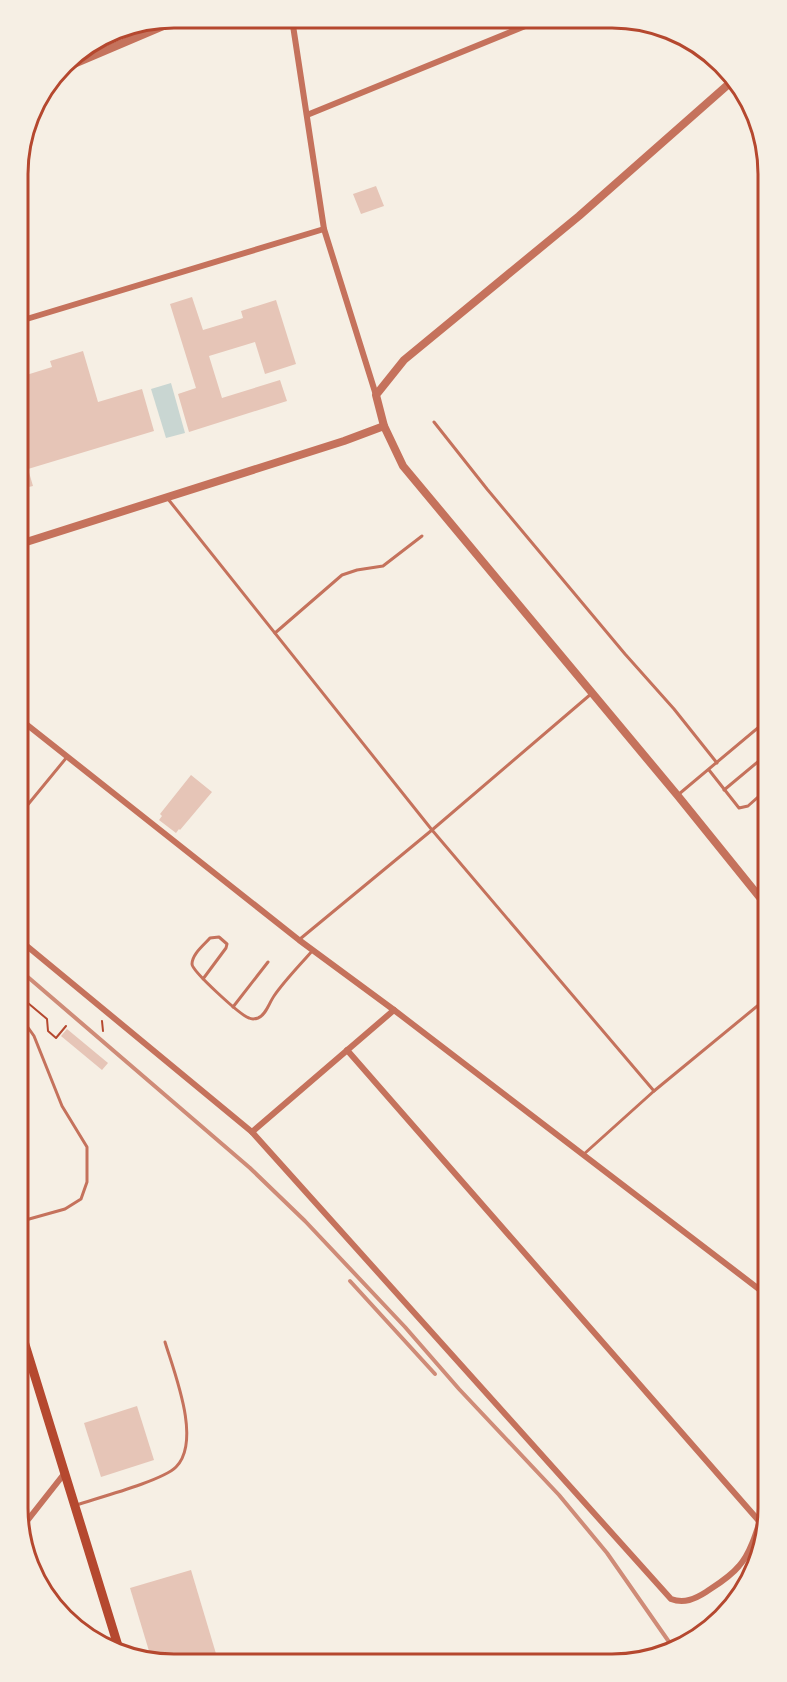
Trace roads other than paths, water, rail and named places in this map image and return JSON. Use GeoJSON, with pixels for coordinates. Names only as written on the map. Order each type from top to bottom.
{"type":"FeatureCollection","features":[{"type":"Feature","properties":{"kind":"main road"},"geometry":{"type":"LineString","coordinates":[[28,1355],[116,1641]]}},
{"type":"Feature","properties":{"kind":"street"},"geometry":{"type":"LineString","coordinates":[[293,28],[324,229],[384,426],[403,466],[758,895]]}},
{"type":"Feature","properties":{"kind":"street"},"geometry":{"type":"LineString","coordinates":[[307,115],[520,28]]}},
{"type":"Feature","properties":{"kind":"street"},"geometry":{"type":"LineString","coordinates":[[86,59],[153,30]]}},
{"type":"Feature","properties":{"kind":"street"},"geometry":{"type":"LineString","coordinates":[[376,395],[404,360],[579,216],[727,85]]}},
{"type":"Feature","properties":{"kind":"street"},"geometry":{"type":"LineString","coordinates":[[29,318],[324,229]]}},
{"type":"Feature","properties":{"kind":"street"},"geometry":{"type":"LineString","coordinates":[[29,541],[384,426]]}},
{"type":"Feature","properties":{"kind":"street"},"geometry":{"type":"LineString","coordinates":[[29,726],[313,950],[758,1288]]}},
{"type":"Feature","properties":{"kind":"street"},"geometry":{"type":"LineString","coordinates":[[28,947],[252,1132],[664,1593],[672,1599],[686,1601],[698,1597],[728,1578],[741,1564],[750,1548],[757,1527]]}},
{"type":"Feature","properties":{"kind":"street"},"geometry":{"type":"LineString","coordinates":[[252,1132],[394,1010]]}},
{"type":"Feature","properties":{"kind":"street"},"geometry":{"type":"LineString","coordinates":[[347,1050],[758,1520]]}},
{"type":"Feature","properties":{"kind":"street"},"geometry":{"type":"LineString","coordinates":[[29,1518],[64,1474]]}},
{"type":"Feature","properties":{"kind":"lane"},"geometry":{"type":"LineString","coordinates":[[434,422],[487,489],[717,763]]}},
{"type":"Feature","properties":{"kind":"lane"},"geometry":{"type":"LineString","coordinates":[[167,498],[432,830],[654,1091]]}},
{"type":"Feature","properties":{"kind":"lane"},"geometry":{"type":"LineString","coordinates":[[274,633],[342,575],[383,566],[422,536]]}},
{"type":"Feature","properties":{"kind":"lane"},"geometry":{"type":"LineString","coordinates":[[299,939],[432,830],[592,693]]}},
{"type":"Feature","properties":{"kind":"lane"},"geometry":{"type":"LineString","coordinates":[[678,796],[758,729]]}},
{"type":"Feature","properties":{"kind":"lane"},"geometry":{"type":"LineString","coordinates":[[29,804],[67,757]]}},
{"type":"Feature","properties":{"kind":"lane"},"geometry":{"type":"LineString","coordinates":[[724,790],[758,762]]}},
{"type":"Feature","properties":{"kind":"lane"},"geometry":{"type":"LineString","coordinates":[[709,770],[739,808],[748,806],[758,797]]}},
{"type":"Feature","properties":{"kind":"lane"},"geometry":{"type":"LineString","coordinates":[[203,979],[227,946],[219,937],[210,938],[194,957],[192,968],[203,979],[233,1007],[250,1019],[263,1015],[274,996],[313,950]]}},
{"type":"Feature","properties":{"kind":"lane"},"geometry":{"type":"LineString","coordinates":[[233,1007],[268,962]]}},
{"type":"Feature","properties":{"kind":"lane"},"geometry":{"type":"LineString","coordinates":[[584,1154],[654,1091],[758,1005]]}},
{"type":"Feature","properties":{"kind":"lane"},"geometry":{"type":"LineString","coordinates":[[28,1028],[34,1036],[62,1106],[87,1147],[87,1182],[81,1199],[65,1209],[28,1219]]}},
{"type":"Feature","properties":{"kind":"lane"},"geometry":{"type":"LineString","coordinates":[[74,1506],[156,1479],[176,1467],[184,1452],[187,1428],[184,1402],[165,1342]]}},
{"type":"Feature","properties":{"kind":"railway"},"geometry":{"type":"LineString","coordinates":[[28,977],[250,1168],[305,1221],[559,1495],[607,1553],[669,1642]]}},
{"type":"Feature","properties":{"kind":"railway"},"geometry":{"type":"LineString","coordinates":[[350,1281],[435,1374]]}}]}
